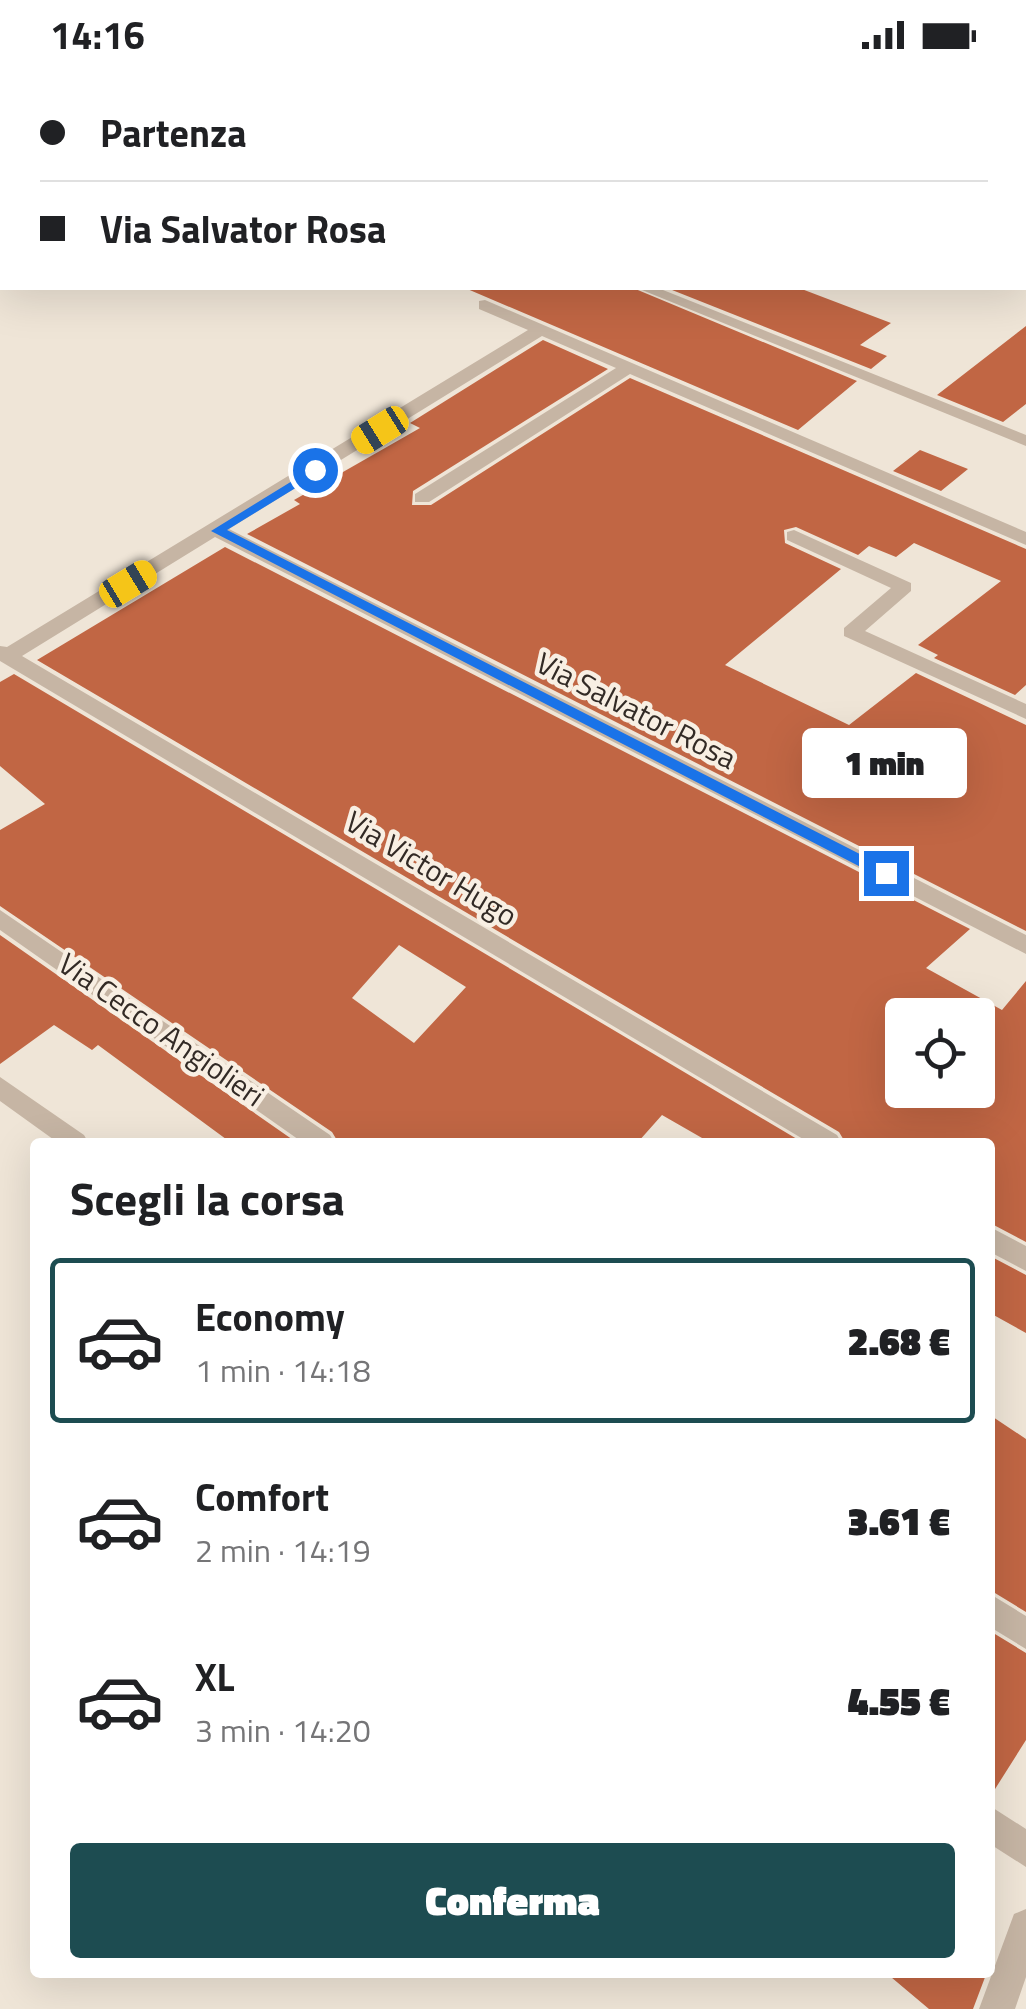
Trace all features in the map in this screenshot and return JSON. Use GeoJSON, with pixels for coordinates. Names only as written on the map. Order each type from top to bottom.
{"type":"FeatureCollection","features":[{"type":"Feature","properties":{"kind":"street"},"geometry":{"type":"LineString","coordinates":[[649,290],[1026,441]]}},
{"type":"Feature","properties":{"kind":"street"},"geometry":{"type":"LineString","coordinates":[[485,304],[1026,539]]}},
{"type":"Feature","properties":{"kind":"street"},"geometry":{"type":"LineString","coordinates":[[4,654],[218,531],[542,329]]}},
{"type":"Feature","properties":{"kind":"street"},"geometry":{"type":"LineString","coordinates":[[422,498],[631,366]]}},
{"type":"Feature","properties":{"kind":"street","name":"Via Salvator Rosa"},"geometry":{"type":"LineString","coordinates":[[218,531],[1026,946]]}},
{"type":"Feature","properties":{"kind":"street"},"geometry":{"type":"LineString","coordinates":[[794,536],[904,587],[851,632],[1026,712]]}},
{"type":"Feature","properties":{"kind":"street","name":"Via Victor Hugo"},"geometry":{"type":"LineString","coordinates":[[4,654],[821,1138]]}},
{"type":"Feature","properties":{"kind":"street","name":"Via Cecco Angiolieri"},"geometry":{"type":"LineString","coordinates":[[0,918],[315,1138]]}},
{"type":"Feature","properties":{"kind":"street"},"geometry":{"type":"LineString","coordinates":[[0,1086],[70,1138]]}},
{"type":"Feature","properties":{"kind":"street"},"geometry":{"type":"LineString","coordinates":[[995,1241],[1026,1260]]}},
{"type":"Feature","properties":{"kind":"street"},"geometry":{"type":"LineString","coordinates":[[995,1612],[1026,1634]]}},
{"type":"Feature","properties":{"kind":"street"},"geometry":{"type":"LineString","coordinates":[[995,1827],[1026,1850]]}},
{"type":"Feature","properties":{"kind":"street"},"geometry":{"type":"LineString","coordinates":[[997,2009],[1026,1926]]}},
{"type":"Feature","properties":{"kind":"building"},"geometry":{"type":"Polygon","coordinates":[[[470,290],[638,290],[857,381],[798,430],[470,290]]]}},
{"type":"Feature","properties":{"kind":"building"},"geometry":{"type":"Polygon","coordinates":[[[672,290],[804,290],[891,323],[860,345],[887,356],[871,369],[672,290]]]}},
{"type":"Feature","properties":{"kind":"building"},"geometry":{"type":"Polygon","coordinates":[[[1026,326],[1026,404],[1003,422],[937,395],[1026,326]]]}},
{"type":"Feature","properties":{"kind":"building"},"geometry":{"type":"Polygon","coordinates":[[[543,340],[608,369],[413,491],[412,505],[431,505],[630,378],[1026,549],[1026,685],[1015,695],[934,658],[938,655],[918,645],[1001,581],[914,543],[896,557],[869,546],[858,555],[796,527],[784,530],[785,543],[841,569],[725,665],[849,725],[916,673],[1026,725],[1026,931],[247,534],[300,504],[294,500],[420,428],[410,423],[543,340]]]}},
{"type":"Feature","properties":{"kind":"building"},"geometry":{"type":"Polygon","coordinates":[[[920,450],[968,469],[941,491],[893,471],[920,450]]]}},
{"type":"Feature","properties":{"kind":"building"},"geometry":{"type":"Polygon","coordinates":[[[225,547],[970,929],[926,968],[980,998],[885,998],[885,1108],[995,1108],[995,1006],[1002,1010],[1026,981],[1026,1242],[995,1226],[995,1138],[843,1138],[839,1132],[37,660],[225,547]]]}},
{"type":"Feature","properties":{"kind":"building"},"geometry":{"type":"Polygon","coordinates":[[[14,674],[795,1138],[702,1138],[662,1115],[642,1138],[336,1138],[0,906],[0,830],[45,804],[0,766],[0,682],[14,674]],[[399,945],[352,998],[414,1043],[466,987],[399,945]]]}},
{"type":"Feature","properties":{"kind":"building"},"geometry":{"type":"Polygon","coordinates":[[[0,935],[290,1138],[225,1138],[98,1045],[92,1050],[54,1025],[0,1064],[0,935]]]}},
{"type":"Feature","properties":{"kind":"building"},"geometry":{"type":"Polygon","coordinates":[[[995,1259],[1026,1275],[1026,1333],[995,1316],[995,1259]]]}},
{"type":"Feature","properties":{"kind":"building"},"geometry":{"type":"Polygon","coordinates":[[[995,1418],[1026,1439],[1026,1612],[995,1593],[995,1418]]]}},
{"type":"Feature","properties":{"kind":"building"},"geometry":{"type":"Polygon","coordinates":[[[995,1634],[1026,1653],[1026,1740],[995,1789],[995,1634]]]}},
{"type":"Feature","properties":{"kind":"building"},"geometry":{"type":"Polygon","coordinates":[[[892,1978],[985,1978],[973,2009],[929,2009],[892,1978]]]}},
{"type":"Feature","properties":{"kind":"route"},"geometry":{"type":"LineString","coordinates":[[315,470],[218,531],[886,873]]}}]}
